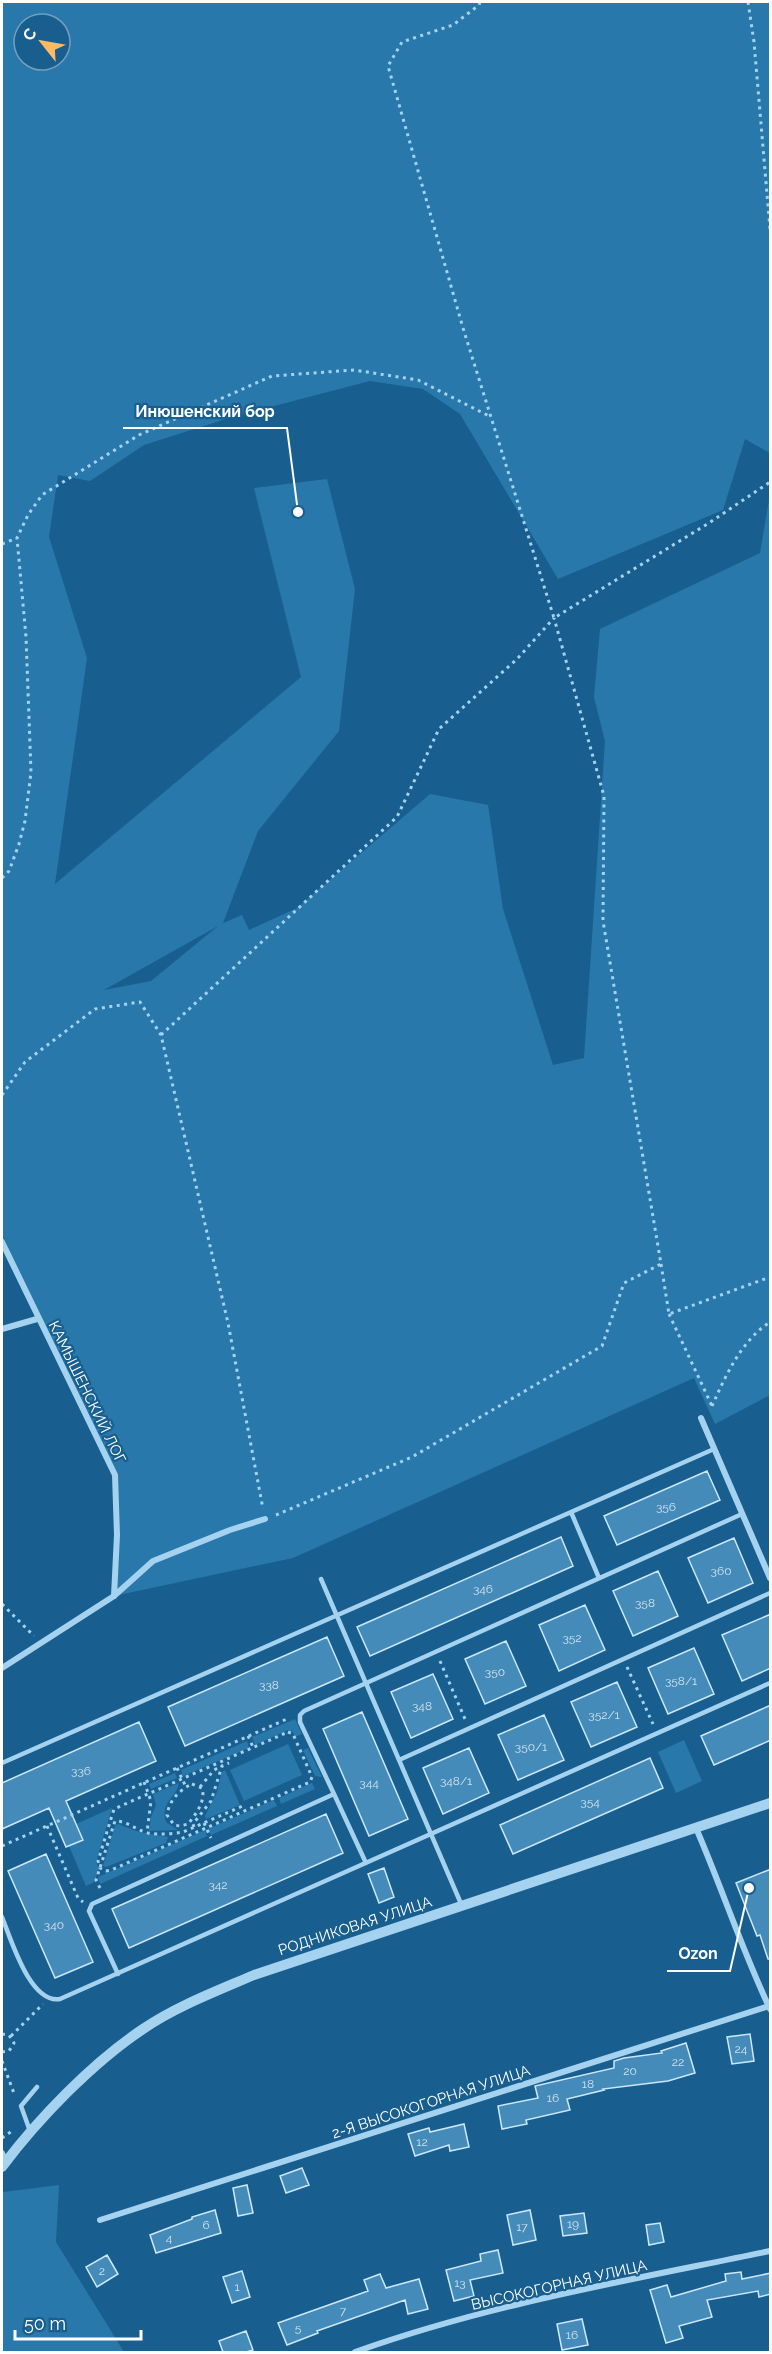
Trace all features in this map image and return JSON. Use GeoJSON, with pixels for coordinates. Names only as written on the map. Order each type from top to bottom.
{"type":"FeatureCollection","features":[{"type":"Feature","properties":{"kind":"street","name":"КАМЫШЕНСКИЙ ЛОГ"},"geometry":{"type":"LineString","coordinates":[[2,1242],[37,1319],[115,1475],[117,1535],[114,1596]]}},
{"type":"Feature","properties":{"kind":"street"},"geometry":{"type":"LineString","coordinates":[[2,1329],[37,1319]]}},
{"type":"Feature","properties":{"kind":"street"},"geometry":{"type":"LineString","coordinates":[[699,1418],[769,1569],[771,1578]]}},
{"type":"Feature","properties":{"kind":"street"},"geometry":{"type":"LineString","coordinates":[[2,1668],[39,1642],[114,1596],[153,1561],[230,1530],[265,1519]]}},
{"type":"Feature","properties":{"kind":"street","name":"РОДНИКОВАЯ УЛИЦА"},"geometry":{"type":"LineString","coordinates":[[3,2160],[87,2073],[143,2029],[192,2002],[254,1975],[771,1803]]}},
{"type":"Feature","properties":{"kind":"street"},"geometry":{"type":"LineString","coordinates":[[696,1828],[715,1872],[734,1928],[770,2008]]}},
{"type":"Feature","properties":{"kind":"street","name":"2-Я ВЫСОКОГОРНАЯ УЛИЦА"},"geometry":{"type":"LineString","coordinates":[[100,2220],[770,2008]]}},
{"type":"Feature","properties":{"kind":"street","name":"ВЫСОКОГОРНАЯ УЛИЦА"},"geometry":{"type":"LineString","coordinates":[[355,2352],[388,2340],[519,2304],[771,2251]]}},
{"type":"Feature","properties":{"kind":"lane"},"geometry":{"type":"LineString","coordinates":[[2,1763],[714,1449]]}},
{"type":"Feature","properties":{"kind":"lane"},"geometry":{"type":"LineString","coordinates":[[571,1512],[599,1578]]}},
{"type":"Feature","properties":{"kind":"lane"},"geometry":{"type":"LineString","coordinates":[[366,1863],[300,1722],[300,1716],[304,1711],[742,1514]]}},
{"type":"Feature","properties":{"kind":"lane"},"geometry":{"type":"LineString","coordinates":[[321,1579],[462,1906]]}},
{"type":"Feature","properties":{"kind":"lane"},"geometry":{"type":"LineString","coordinates":[[399,1760],[771,1593]]}},
{"type":"Feature","properties":{"kind":"lane"},"geometry":{"type":"LineString","coordinates":[[2,1917],[29,1980],[46,1998],[60,2000],[771,1683]]}},
{"type":"Feature","properties":{"kind":"lane"},"geometry":{"type":"LineString","coordinates":[[118,1974],[89,1907],[334,1794]]}},
{"type":"Feature","properties":{"kind":"lane"},"geometry":{"type":"LineString","coordinates":[[31,2133],[21,2106],[37,2087]]}},
{"type":"Feature","properties":{"kind":"path"},"geometry":{"type":"LineString","coordinates":[[480,2],[453,25],[402,42],[388,66],[462,328],[554,618],[604,796],[603,921],[669,1314],[712,1406],[729,1368],[759,1329],[771,1322]]}},
{"type":"Feature","properties":{"kind":"path"},"geometry":{"type":"LineString","coordinates":[[748,2],[771,229]]}},
{"type":"Feature","properties":{"kind":"path"},"geometry":{"type":"LineString","coordinates":[[2,878],[9,871],[25,821],[31,772],[26,637],[17,538],[28,515],[42,495],[139,435],[272,376],[354,370],[418,380],[490,416]]}},
{"type":"Feature","properties":{"kind":"path"},"geometry":{"type":"LineString","coordinates":[[161,1035],[397,817],[439,729],[517,659],[554,618],[709,523],[771,482]]}},
{"type":"Feature","properties":{"kind":"path"},"geometry":{"type":"LineString","coordinates":[[2,544],[17,538]]}},
{"type":"Feature","properties":{"kind":"path"},"geometry":{"type":"LineString","coordinates":[[2,1095],[25,1062],[95,1009],[140,1002],[161,1035],[228,1323],[265,1519],[412,1457],[602,1346],[624,1282],[662,1264]]}},
{"type":"Feature","properties":{"kind":"path"},"geometry":{"type":"LineString","coordinates":[[669,1314],[771,1277]]}},
{"type":"Feature","properties":{"kind":"path"},"geometry":{"type":"LineString","coordinates":[[2,1604],[39,1642]]}},
{"type":"Feature","properties":{"kind":"path"},"geometry":{"type":"LineString","coordinates":[[435,1652],[469,1728]]}},
{"type":"Feature","properties":{"kind":"path"},"geometry":{"type":"LineString","coordinates":[[624,1659],[657,1734]]}},
{"type":"Feature","properties":{"kind":"path"},"geometry":{"type":"LineString","coordinates":[[2,1846],[291,1717],[300,1716]]}},
{"type":"Feature","properties":{"kind":"path"},"geometry":{"type":"LineString","coordinates":[[288,1731],[293,1734],[312,1780],[111,1870],[106,1871],[100,1868],[98,1861],[114,1809],[182,1779],[288,1731]]}},
{"type":"Feature","properties":{"kind":"path"},"geometry":{"type":"LineString","coordinates":[[248,1736],[253,1747]]}},
{"type":"Feature","properties":{"kind":"path"},"geometry":{"type":"LineString","coordinates":[[200,1787],[214,1770],[229,1763]]}},
{"type":"Feature","properties":{"kind":"path"},"geometry":{"type":"LineString","coordinates":[[100,1888],[96,1880],[115,1821],[147,1833],[183,1832],[193,1824],[211,1801],[222,1766]]}},
{"type":"Feature","properties":{"kind":"path"},"geometry":{"type":"LineString","coordinates":[[177,1768],[186,1787]]}},
{"type":"Feature","properties":{"kind":"path"},"geometry":{"type":"LineString","coordinates":[[144,1782],[151,1801],[147,1833]]}},
{"type":"Feature","properties":{"kind":"path"},"geometry":{"type":"LineString","coordinates":[[193,1824],[204,1794],[200,1787],[192,1784],[175,1796],[168,1808],[167,1815],[170,1821],[180,1826],[204,1823],[245,1805]]}},
{"type":"Feature","properties":{"kind":"path"},"geometry":{"type":"LineString","coordinates":[[276,1797],[279,1806]]}},
{"type":"Feature","properties":{"kind":"path"},"geometry":{"type":"LineString","coordinates":[[204,1823],[211,1838]]}},
{"type":"Feature","properties":{"kind":"path"},"geometry":{"type":"LineString","coordinates":[[47,1826],[78,1898],[89,1907]]}},
{"type":"Feature","properties":{"kind":"path"},"geometry":{"type":"LineString","coordinates":[[11,2036],[36,2011]]}},
{"type":"Feature","properties":{"kind":"path"},"geometry":{"type":"LineString","coordinates":[[2,2034],[11,2036]]}},
{"type":"Feature","properties":{"kind":"path"},"geometry":{"type":"LineString","coordinates":[[2,2052],[13,2048],[14,2043],[11,2036]]}},
{"type":"Feature","properties":{"kind":"path"},"geometry":{"type":"LineString","coordinates":[[2,2061],[10,2084]]}},
{"type":"Feature","properties":{"kind":"shaded area"},"geometry":{"type":"Polygon","coordinates":[[[2,2],[770,2],[770,453],[745,439],[723,510],[558,579],[460,414],[423,389],[370,381],[232,417],[144,445],[90,481],[58,475],[49,537],[87,658],[55,884],[301,677],[254,488],[327,479],[355,589],[339,731],[258,831],[223,923],[242,915],[249,930],[297,908],[430,794],[488,805],[503,909],[553,1065],[584,1058],[605,741],[594,697],[600,629],[760,553],[770,494],[770,1395],[715,1424],[694,1378],[293,1558],[114,1596],[115,1475],[2,1245],[2,2]],[[218,926],[104,990],[151,981],[218,926]]]}},
{"type":"Feature","properties":{"kind":"shaded area"},"geometry":{"type":"Polygon","coordinates":[[[295,1719],[302,1734],[295,1737],[293,1732],[288,1730],[255,1745],[252,1737],[295,1719]]]}},
{"type":"Feature","properties":{"kind":"shaded area"},"geometry":{"type":"Polygon","coordinates":[[[684,1740],[702,1781],[676,1793],[658,1752],[684,1740]]]}},
{"type":"Feature","properties":{"kind":"shaded area"},"geometry":{"type":"Polygon","coordinates":[[[247,1741],[249,1748],[183,1776],[181,1770],[247,1741]]]}},
{"type":"Feature","properties":{"kind":"shaded area"},"geometry":{"type":"Polygon","coordinates":[[[288,1744],[302,1775],[244,1801],[230,1770],[288,1744]]]}},
{"type":"Feature","properties":{"kind":"shaded area"},"geometry":{"type":"Polygon","coordinates":[[[308,1748],[322,1777],[315,1776],[303,1750],[308,1748]]]}},
{"type":"Feature","properties":{"kind":"shaded area"},"geometry":{"type":"Polygon","coordinates":[[[225,1770],[240,1805],[206,1819],[205,1816],[217,1792],[222,1772],[225,1770]]]}},
{"type":"Feature","properties":{"kind":"shaded area"},"geometry":{"type":"Polygon","coordinates":[[[175,1773],[177,1778],[151,1789],[149,1784],[175,1773]]]}},
{"type":"Feature","properties":{"kind":"shaded area"},"geometry":{"type":"Polygon","coordinates":[[[179,1783],[165,1809],[166,1822],[178,1830],[149,1831],[156,1805],[153,1794],[179,1783]]]}},
{"type":"Feature","properties":{"kind":"shaded area"},"geometry":{"type":"Polygon","coordinates":[[[312,1783],[315,1789],[281,1804],[279,1798],[312,1783]]]}},
{"type":"Feature","properties":{"kind":"shaded area"},"geometry":{"type":"Polygon","coordinates":[[[274,1800],[277,1806],[211,1835],[208,1829],[274,1800]]]}},
{"type":"Feature","properties":{"kind":"shaded area"},"geometry":{"type":"Polygon","coordinates":[[[112,1808],[96,1862],[99,1869],[94,1882],[86,1886],[69,1846],[83,1839],[76,1824],[112,1808]]]}},
{"type":"Feature","properties":{"kind":"shaded area"},"geometry":{"type":"Polygon","coordinates":[[[118,1824],[139,1832],[168,1837],[166,1843],[106,1867],[103,1866],[115,1826],[118,1824]]]}},
{"type":"Feature","properties":{"kind":"shaded area"},"geometry":{"type":"Polygon","coordinates":[[[205,1830],[207,1836],[100,1884],[98,1877],[205,1830]]]}},
{"type":"Feature","properties":{"kind":"shaded area"},"geometry":{"type":"Polygon","coordinates":[[[59,2185],[56,2242],[124,2352],[2,2352],[3,2192],[59,2185]]]}},
{"type":"Feature","properties":{"kind":"building"},"geometry":{"type":"Polygon","coordinates":[[[707,1471],[720,1500],[617,1545],[604,1516],[707,1471]]]}},
{"type":"Feature","properties":{"kind":"building"},"geometry":{"type":"Polygon","coordinates":[[[561,1537],[573,1566],[370,1656],[357,1627],[561,1537]]]}},
{"type":"Feature","properties":{"kind":"building"},"geometry":{"type":"Polygon","coordinates":[[[734,1538],[753,1583],[708,1603],[688,1558],[734,1538]]]}},
{"type":"Feature","properties":{"kind":"building"},"geometry":{"type":"Polygon","coordinates":[[[658,1571],[678,1616],[633,1636],[613,1591],[658,1571]]]}},
{"type":"Feature","properties":{"kind":"building"},"geometry":{"type":"Polygon","coordinates":[[[585,1605],[605,1650],[559,1671],[539,1625],[585,1605]]]}},
{"type":"Feature","properties":{"kind":"building"},"geometry":{"type":"Polygon","coordinates":[[[771,1614],[771,1668],[742,1681],[722,1635],[771,1614]]]}},
{"type":"Feature","properties":{"kind":"building"},"geometry":{"type":"Polygon","coordinates":[[[327,1637],[344,1676],[185,1746],[168,1707],[327,1637]]]}},
{"type":"Feature","properties":{"kind":"building"},"geometry":{"type":"Polygon","coordinates":[[[506,1641],[526,1686],[485,1704],[465,1659],[506,1641]]]}},
{"type":"Feature","properties":{"kind":"building"},"geometry":{"type":"Polygon","coordinates":[[[694,1648],[714,1694],[668,1714],[648,1668],[694,1648]]]}},
{"type":"Feature","properties":{"kind":"building"},"geometry":{"type":"Polygon","coordinates":[[[433,1674],[453,1719],[411,1738],[391,1692],[433,1674]]]}},
{"type":"Feature","properties":{"kind":"building"},"geometry":{"type":"Polygon","coordinates":[[[617,1682],[637,1727],[591,1747],[571,1702],[617,1682]]]}},
{"type":"Feature","properties":{"kind":"building"},"geometry":{"type":"Polygon","coordinates":[[[771,1705],[771,1740],[714,1765],[701,1736],[771,1705]]]}},
{"type":"Feature","properties":{"kind":"building"},"geometry":{"type":"Polygon","coordinates":[[[362,1712],[408,1819],[369,1836],[323,1729],[362,1712]]]}},
{"type":"Feature","properties":{"kind":"building"},"geometry":{"type":"Polygon","coordinates":[[[544,1715],[564,1760],[518,1780],[498,1735],[544,1715]]]}},
{"type":"Feature","properties":{"kind":"building"},"geometry":{"type":"Polygon","coordinates":[[[139,1722],[156,1761],[66,1801],[83,1840],[66,1847],[49,1808],[2,1829],[2,1783],[139,1722]]]}},
{"type":"Feature","properties":{"kind":"building"},"geometry":{"type":"Polygon","coordinates":[[[469,1748],[489,1793],[443,1814],[423,1768],[469,1748]]]}},
{"type":"Feature","properties":{"kind":"building"},"geometry":{"type":"Polygon","coordinates":[[[650,1758],[663,1788],[513,1854],[500,1825],[650,1758]]]}},
{"type":"Feature","properties":{"kind":"building"},"geometry":{"type":"Polygon","coordinates":[[[326,1814],[343,1853],[129,1948],[112,1909],[326,1814]]]}},
{"type":"Feature","properties":{"kind":"building"},"geometry":{"type":"Polygon","coordinates":[[[46,1854],[93,1962],[55,1978],[8,1871],[46,1854]]]}},
{"type":"Feature","properties":{"kind":"building"},"geometry":{"type":"Polygon","coordinates":[[[384,1868],[394,1897],[379,1903],[368,1874],[384,1868]]]}},
{"type":"Feature","properties":{"kind":"building"},"geometry":{"type":"Polygon","coordinates":[[[771,1869],[771,1959],[768,1959],[760,1935],[757,1936],[736,1883],[771,1869]]]}},
{"type":"Feature","properties":{"kind":"building"},"geometry":{"type":"Polygon","coordinates":[[[750,2034],[754,2061],[732,2064],[727,2037],[750,2034]]]}},
{"type":"Feature","properties":{"kind":"building"},"geometry":{"type":"Polygon","coordinates":[[[686,2043],[695,2073],[668,2081],[603,2089],[567,2099],[570,2110],[526,2120],[527,2124],[502,2129],[498,2106],[538,2098],[535,2086],[614,2068],[614,2061],[662,2053],[661,2051],[686,2043]]]}},
{"type":"Feature","properties":{"kind":"building"},"geometry":{"type":"Polygon","coordinates":[[[464,2124],[469,2147],[450,2151],[449,2145],[415,2156],[408,2134],[429,2128],[430,2132],[464,2124]]]}},
{"type":"Feature","properties":{"kind":"building"},"geometry":{"type":"Polygon","coordinates":[[[302,2168],[309,2185],[286,2193],[280,2176],[302,2168]]]}},
{"type":"Feature","properties":{"kind":"building"},"geometry":{"type":"Polygon","coordinates":[[[247,2185],[253,2213],[238,2216],[233,2188],[247,2185]]]}},
{"type":"Feature","properties":{"kind":"building"},"geometry":{"type":"Polygon","coordinates":[[[215,2210],[221,2233],[156,2253],[150,2235],[215,2210]]]}},
{"type":"Feature","properties":{"kind":"building"},"geometry":{"type":"Polygon","coordinates":[[[530,2210],[536,2240],[513,2245],[507,2215],[530,2210]]]}},
{"type":"Feature","properties":{"kind":"building"},"geometry":{"type":"Polygon","coordinates":[[[584,2213],[587,2233],[563,2236],[560,2216],[584,2213]]]}},
{"type":"Feature","properties":{"kind":"building"},"geometry":{"type":"Polygon","coordinates":[[[660,2223],[664,2242],[649,2245],[646,2225],[660,2223]]]}},
{"type":"Feature","properties":{"kind":"building"},"geometry":{"type":"Polygon","coordinates":[[[498,2250],[503,2273],[470,2280],[474,2296],[454,2301],[446,2270],[481,2261],[480,2254],[498,2250]]]}},
{"type":"Feature","properties":{"kind":"building"},"geometry":{"type":"Polygon","coordinates":[[[107,2255],[118,2274],[97,2287],[86,2267],[107,2255]]]}},
{"type":"Feature","properties":{"kind":"building"},"geometry":{"type":"Polygon","coordinates":[[[242,2271],[250,2297],[232,2303],[223,2277],[242,2271]]]}},
{"type":"Feature","properties":{"kind":"building"},"geometry":{"type":"Polygon","coordinates":[[[741,2272],[742,2279],[771,2273],[771,2294],[759,2297],[758,2291],[707,2300],[712,2317],[679,2326],[683,2338],[666,2343],[650,2290],[667,2285],[671,2297],[726,2281],[725,2274],[741,2272]]]}},
{"type":"Feature","properties":{"kind":"building"},"geometry":{"type":"Polygon","coordinates":[[[380,2274],[386,2288],[419,2279],[428,2309],[408,2314],[405,2300],[317,2331],[318,2333],[287,2345],[278,2323],[368,2291],[364,2280],[380,2274]]]}},
{"type":"Feature","properties":{"kind":"building"},"geometry":{"type":"Polygon","coordinates":[[[582,2319],[588,2345],[562,2350],[557,2324],[582,2319]]]}},
{"type":"Feature","properties":{"kind":"building"},"geometry":{"type":"Polygon","coordinates":[[[246,2331],[253,2350],[223,2352],[219,2341],[246,2331]]]}},
{"type":"Feature","properties":{"kind":"place","name":"Инюшенский бор"},"geometry":{"type":"Point","coordinates":[298,512]}},
{"type":"Feature","properties":{"kind":"place","name":"Ozon"},"geometry":{"type":"Point","coordinates":[749,1888]}}]}
